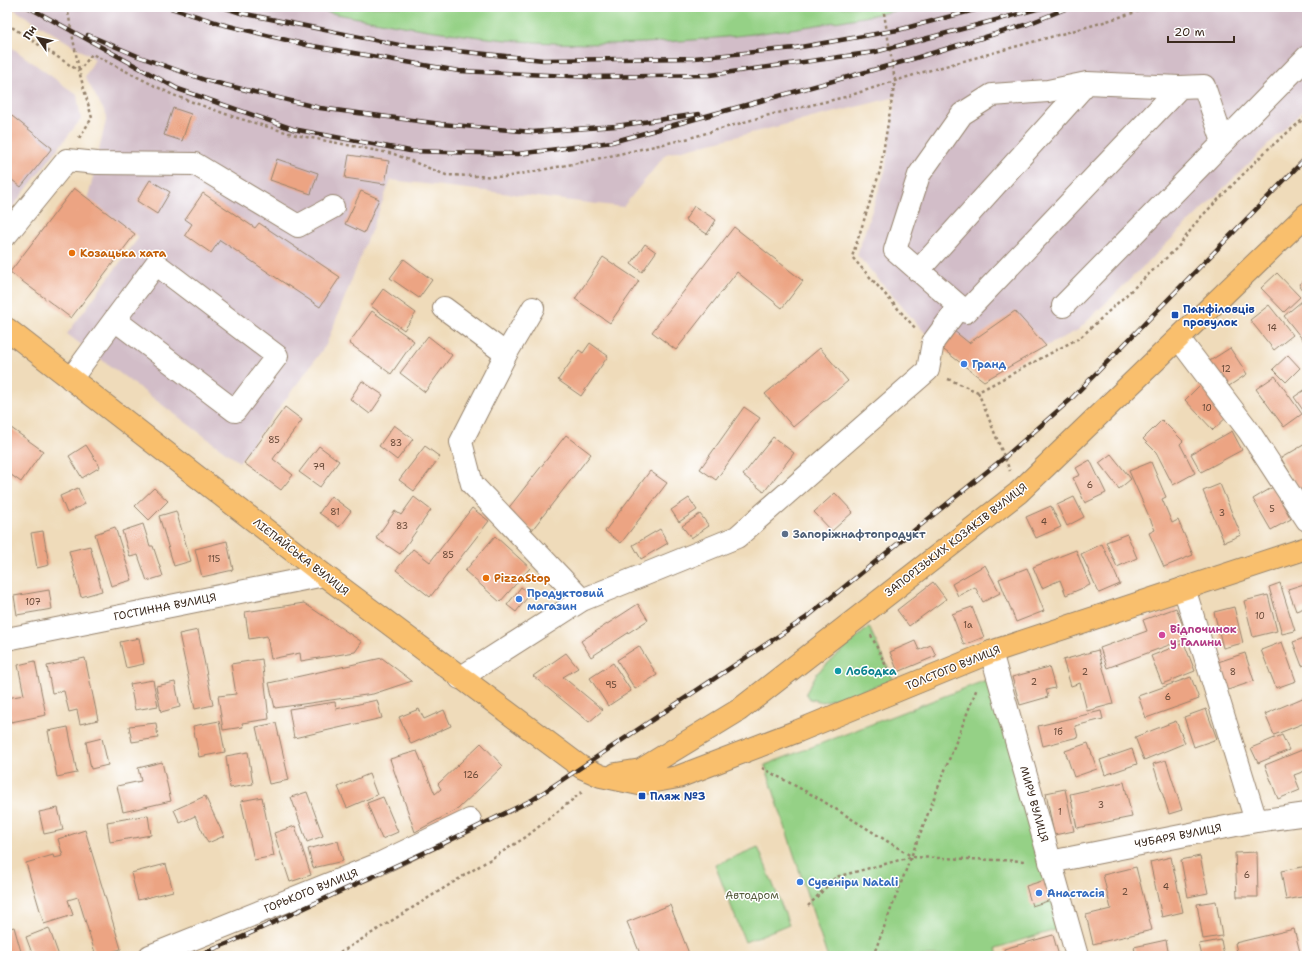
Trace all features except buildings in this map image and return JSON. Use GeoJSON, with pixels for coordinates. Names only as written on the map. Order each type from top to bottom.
{"type":"FeatureCollection","features":[{"type":"Feature","properties":{"kind":"main road","name":"ЗАПОРІЗЬКИХ КОЗАКІВ ВУЛИЦЯ"},"geometry":{"type":"LineString","coordinates":[[601,776],[642,770],[739,710],[1018,493],[1179,340],[1307,214]]}},
{"type":"Feature","properties":{"kind":"main road","name":"ЛІЄПАЙСЬКА ВУЛИЦЯ"},"geometry":{"type":"LineString","coordinates":[[7,329],[324,575],[460,678],[581,767],[601,776]]}},
{"type":"Feature","properties":{"kind":"main road","name":"ТОЛСТОГО ВУЛИЦЯ"},"geometry":{"type":"LineString","coordinates":[[601,776],[639,784],[678,777],[737,755],[991,652],[1307,548]]}},
{"type":"Feature","properties":{"kind":"street"},"geometry":{"type":"LineString","coordinates":[[1063,306],[1307,57]]}},
{"type":"Feature","properties":{"kind":"street"},"geometry":{"type":"LineString","coordinates":[[1180,87],[966,312],[895,250],[919,175],[962,114],[992,95],[1048,91],[1087,83],[1180,87],[1204,86],[1223,142]]}},
{"type":"Feature","properties":{"kind":"street"},"geometry":{"type":"LineString","coordinates":[[918,271],[1087,83]]}},
{"type":"Feature","properties":{"kind":"street"},"geometry":{"type":"LineString","coordinates":[[7,234],[67,160],[195,164],[298,226],[333,207]]}},
{"type":"Feature","properties":{"kind":"street"},"geometry":{"type":"LineString","coordinates":[[71,379],[156,264],[278,356],[235,411],[115,320]]}},
{"type":"Feature","properties":{"kind":"street"},"geometry":{"type":"LineString","coordinates":[[460,678],[582,600],[737,537],[928,370],[933,342],[959,307]]}},
{"type":"Feature","properties":{"kind":"street"},"geometry":{"type":"LineString","coordinates":[[444,308],[506,354]]}},
{"type":"Feature","properties":{"kind":"street"},"geometry":{"type":"LineString","coordinates":[[532,308],[506,354],[461,442],[472,484],[582,600]]}},
{"type":"Feature","properties":{"kind":"street"},"geometry":{"type":"LineString","coordinates":[[1179,340],[1248,430],[1307,520]]}},
{"type":"Feature","properties":{"kind":"street","name":"ГОСТИННА ВУЛИЦЯ"},"geometry":{"type":"LineString","coordinates":[[7,639],[324,575]]}},
{"type":"Feature","properties":{"kind":"street"},"geometry":{"type":"LineString","coordinates":[[1184,588],[1256,821]]}},
{"type":"Feature","properties":{"kind":"street","name":"МИРУ ВУЛИЦЯ"},"geometry":{"type":"LineString","coordinates":[[991,652],[1077,956]]}},
{"type":"Feature","properties":{"kind":"street","name":"ЧУБАРЯ ВУЛИЦЯ"},"geometry":{"type":"LineString","coordinates":[[1050,862],[1256,821],[1307,814]]}},
{"type":"Feature","properties":{"kind":"street","name":"ГОРЬКОГО ВУЛИЦЯ"},"geometry":{"type":"LineString","coordinates":[[150,956],[379,864],[470,820]]}},
{"type":"Feature","properties":{"kind":"path"},"geometry":{"type":"LineString","coordinates":[[67,7],[79,71],[92,118],[67,160]]}},
{"type":"Feature","properties":{"kind":"path"},"geometry":{"type":"LineString","coordinates":[[883,7],[895,81]]}},
{"type":"Feature","properties":{"kind":"path"},"geometry":{"type":"LineString","coordinates":[[79,71],[92,54],[173,95],[234,117],[296,135],[394,154],[446,175],[505,177],[583,162],[686,139],[765,116],[845,97],[895,81],[1094,25],[1152,7]]}},
{"type":"Feature","properties":{"kind":"path"},"geometry":{"type":"LineString","coordinates":[[7,24],[79,71]]}},
{"type":"Feature","properties":{"kind":"path"},"geometry":{"type":"LineString","coordinates":[[978,392],[1081,337],[1178,247],[1199,219],[1256,161],[1307,116]]}},
{"type":"Feature","properties":{"kind":"path"},"geometry":{"type":"LineString","coordinates":[[928,370],[978,392],[1018,493]]}},
{"type":"Feature","properties":{"kind":"path"},"geometry":{"type":"LineString","coordinates":[[862,615],[898,690]]}},
{"type":"Feature","properties":{"kind":"path"},"geometry":{"type":"LineString","coordinates":[[873,956],[991,652]]}},
{"type":"Feature","properties":{"kind":"path"},"geometry":{"type":"LineString","coordinates":[[737,755],[818,798],[912,856]]}},
{"type":"Feature","properties":{"kind":"path"},"geometry":{"type":"LineString","coordinates":[[335,956],[526,837],[601,776]]}},
{"type":"Feature","properties":{"kind":"path"},"geometry":{"type":"LineString","coordinates":[[808,906],[836,877],[912,856],[1050,862]]}},
{"type":"Feature","properties":{"kind":"shaded area"},"geometry":{"type":"Polygon","coordinates":[[[10,7],[1307,7],[1307,107],[1078,330],[1046,346],[1015,311],[969,343],[933,342],[857,255],[885,171],[896,97],[666,154],[623,207],[391,180],[326,345],[239,462],[67,334],[139,237],[88,198],[107,116],[85,77],[95,59],[10,7]]]}},
{"type":"Feature","properties":{"kind":"shaded area"},"geometry":{"type":"Polygon","coordinates":[[[7,44],[77,95],[81,119],[7,214],[7,44]]]}},
{"type":"Feature","properties":{"kind":"green space"},"geometry":{"type":"Polygon","coordinates":[[[302,7],[913,7],[813,26],[762,33],[660,42],[609,44],[507,40],[455,34],[302,7]]]}},
{"type":"Feature","properties":{"kind":"green space"},"geometry":{"type":"Polygon","coordinates":[[[869,627],[894,681],[823,702],[810,699],[806,693],[817,673],[869,627]]]}},
{"type":"Feature","properties":{"kind":"green space"},"geometry":{"type":"Polygon","coordinates":[[[994,677],[1065,927],[996,948],[998,956],[827,956],[765,765],[994,677]]]}},
{"type":"Feature","properties":{"kind":"green space","name":"Автодром"},"geometry":{"type":"Polygon","coordinates":[[[758,847],[789,924],[745,942],[715,865],[758,847]]]}},
{"type":"Feature","properties":{"kind":"railway"},"geometry":{"type":"LineString","coordinates":[[28,7],[178,89],[293,129],[410,151],[518,154],[612,142],[909,60],[1028,24],[1070,7]]}},
{"type":"Feature","properties":{"kind":"railway"},"geometry":{"type":"LineString","coordinates":[[168,7],[221,24],[307,45],[459,71],[593,77],[710,75],[875,52],[1045,7]]}},
{"type":"Feature","properties":{"kind":"railway"},"geometry":{"type":"LineString","coordinates":[[223,7],[241,13],[399,45],[543,60],[695,58],[795,48],[898,30],[986,7]]}},
{"type":"Feature","properties":{"kind":"railway"},"geometry":{"type":"LineString","coordinates":[[88,35],[140,57],[205,80],[320,108],[441,124],[533,132],[616,126],[699,114]]}},
{"type":"Feature","properties":{"kind":"railway"},"geometry":{"type":"LineString","coordinates":[[196,956],[229,943],[434,848],[532,800],[807,617],[1005,457],[1070,400],[1307,157]]}},
{"type":"Feature","properties":{"kind":"place","name":"Козацька хата"},"geometry":{"type":"Point","coordinates":[72,253]}},
{"type":"Feature","properties":{"kind":"place","name":"Панфіловців провулок"},"geometry":{"type":"Point","coordinates":[1175,315]}},
{"type":"Feature","properties":{"kind":"place","name":"Гранд"},"geometry":{"type":"Point","coordinates":[964,364]}},
{"type":"Feature","properties":{"kind":"place","name":"Запоріжнафтопродукт"},"geometry":{"type":"Point","coordinates":[785,534]}},
{"type":"Feature","properties":{"kind":"place","name":"PizzaStop"},"geometry":{"type":"Point","coordinates":[486,578]}},
{"type":"Feature","properties":{"kind":"place","name":"Продуктовий магазин"},"geometry":{"type":"Point","coordinates":[519,599]}},
{"type":"Feature","properties":{"kind":"place","name":"Відпочинок у Галини"},"geometry":{"type":"Point","coordinates":[1162,635]}},
{"type":"Feature","properties":{"kind":"place","name":"Лободка"},"geometry":{"type":"Point","coordinates":[838,671]}},
{"type":"Feature","properties":{"kind":"place","name":"Пляж №3"},"geometry":{"type":"Point","coordinates":[642,796]}},
{"type":"Feature","properties":{"kind":"place","name":"Сувеніри Natali"},"geometry":{"type":"Point","coordinates":[800,882]}},
{"type":"Feature","properties":{"kind":"place","name":"Анастасія"},"geometry":{"type":"Point","coordinates":[1039,893]}}]}
